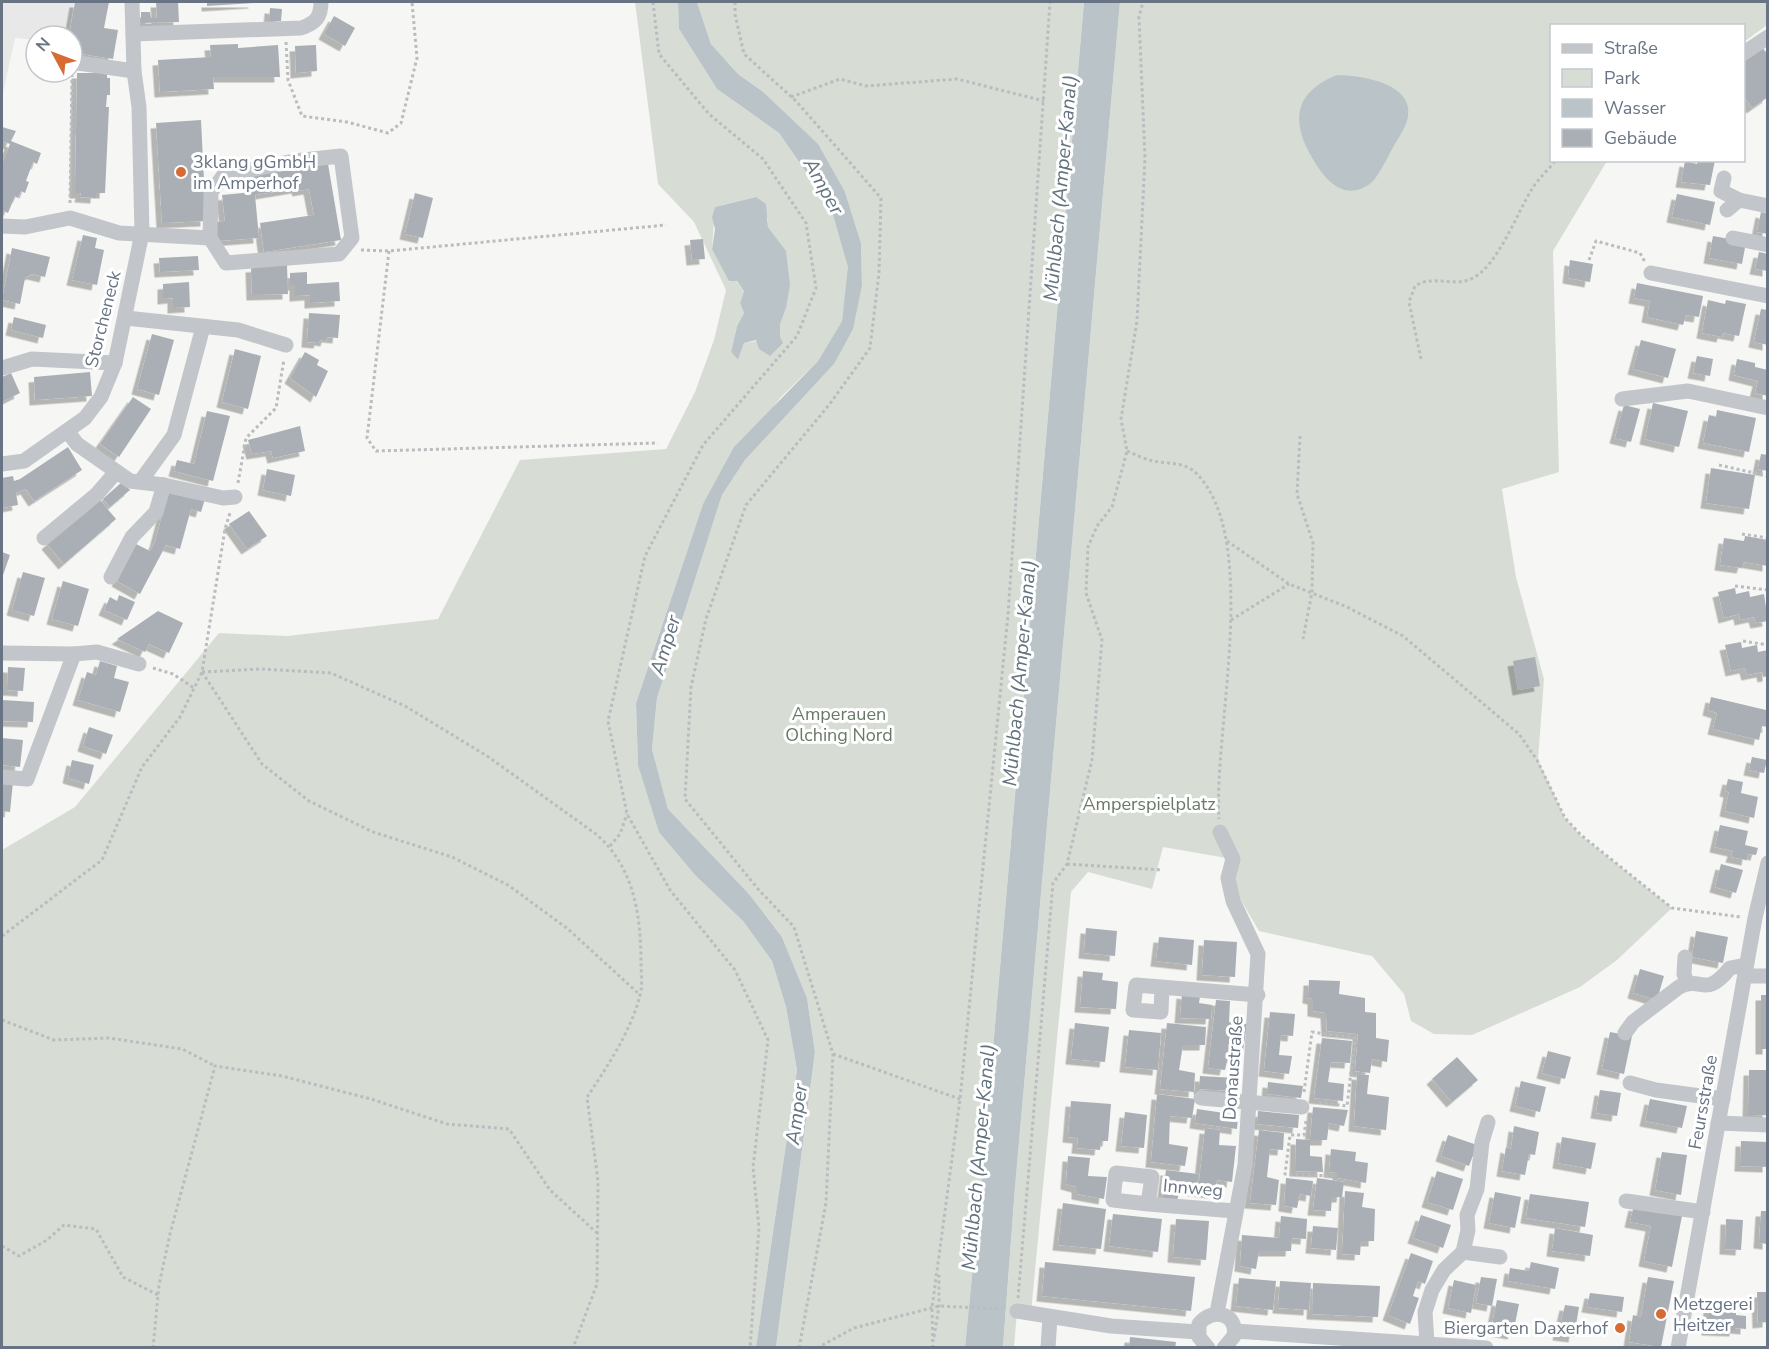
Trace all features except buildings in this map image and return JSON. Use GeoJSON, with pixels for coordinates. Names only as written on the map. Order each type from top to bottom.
{"type":"FeatureCollection","features":[{"type":"Feature","properties":{"kind":"street","name":"Storcheneck"},"geometry":{"type":"LineString","coordinates":[[2,464],[24,461],[85,418],[100,397],[115,363],[142,233],[139,107],[134,71],[132,2]]}},
{"type":"Feature","properties":{"kind":"street"},"geometry":{"type":"LineString","coordinates":[[133,34],[286,29],[312,25],[321,16],[321,2]]}},
{"type":"Feature","properties":{"kind":"street"},"geometry":{"type":"LineString","coordinates":[[1745,53],[1767,37]]}},
{"type":"Feature","properties":{"kind":"street"},"geometry":{"type":"LineString","coordinates":[[84,64],[134,71]]}},
{"type":"Feature","properties":{"kind":"street"},"geometry":{"type":"LineString","coordinates":[[341,156],[352,237],[339,254],[226,263],[210,238],[211,192],[224,175],[294,161],[341,156]]}},
{"type":"Feature","properties":{"kind":"street"},"geometry":{"type":"LineString","coordinates":[[1724,178],[1721,191],[1739,200],[1767,206]]}},
{"type":"Feature","properties":{"kind":"street"},"geometry":{"type":"LineString","coordinates":[[1727,210],[1739,200]]}},
{"type":"Feature","properties":{"kind":"street"},"geometry":{"type":"LineString","coordinates":[[2,226],[25,227],[70,218],[119,233],[210,238]]}},
{"type":"Feature","properties":{"kind":"street"},"geometry":{"type":"LineString","coordinates":[[1733,238],[1767,246]]}},
{"type":"Feature","properties":{"kind":"street"},"geometry":{"type":"LineString","coordinates":[[1651,273],[1767,296]]}},
{"type":"Feature","properties":{"kind":"street"},"geometry":{"type":"LineString","coordinates":[[126,318],[238,330],[286,345]]}},
{"type":"Feature","properties":{"kind":"street"},"geometry":{"type":"LineString","coordinates":[[140,482],[174,435],[203,327]]}},
{"type":"Feature","properties":{"kind":"street"},"geometry":{"type":"LineString","coordinates":[[2,368],[32,359],[115,363]]}},
{"type":"Feature","properties":{"kind":"street"},"geometry":{"type":"LineString","coordinates":[[1622,399],[1688,391],[1767,408]]}},
{"type":"Feature","properties":{"kind":"street"},"geometry":{"type":"LineString","coordinates":[[68,432],[77,444],[130,481],[229,497]]}},
{"type":"Feature","properties":{"kind":"street"},"geometry":{"type":"LineString","coordinates":[[44,538],[97,494],[116,472]]}},
{"type":"Feature","properties":{"kind":"street"},"geometry":{"type":"LineString","coordinates":[[111,577],[132,537],[156,513],[164,485]]}},
{"type":"Feature","properties":{"kind":"street"},"geometry":{"type":"LineString","coordinates":[[2,653],[97,652],[139,664]]}},
{"type":"Feature","properties":{"kind":"street"},"geometry":{"type":"LineString","coordinates":[[2,777],[27,779],[74,654]]}},
{"type":"Feature","properties":{"kind":"street","name":"Donaustraße"},"geometry":{"type":"LineString","coordinates":[[1217,1313],[1245,1165],[1258,995],[1258,954],[1233,901],[1228,878],[1233,859],[1220,832]]}},
{"type":"Feature","properties":{"kind":"street","name":"Feursstraße"},"geometry":{"type":"LineString","coordinates":[[1678,1347],[1745,970],[1767,863]]}},
{"type":"Feature","properties":{"kind":"street"},"geometry":{"type":"LineString","coordinates":[[1685,957],[1687,983]]}},
{"type":"Feature","properties":{"kind":"street"},"geometry":{"type":"LineString","coordinates":[[1625,1033],[1633,1022],[1687,983],[1706,987],[1712,985],[1718,982],[1730,968],[1767,976]]}},
{"type":"Feature","properties":{"kind":"street"},"geometry":{"type":"LineString","coordinates":[[1162,987],[1258,995]]}},
{"type":"Feature","properties":{"kind":"street"},"geometry":{"type":"LineString","coordinates":[[1630,1083],[1656,1090],[1723,1099]]}},
{"type":"Feature","properties":{"kind":"street"},"geometry":{"type":"LineString","coordinates":[[1201,1098],[1303,1104]]}},
{"type":"Feature","properties":{"kind":"street"},"geometry":{"type":"LineString","coordinates":[[1427,1343],[1425,1312],[1432,1290],[1444,1270],[1463,1252],[1468,1230],[1467,1215],[1477,1190],[1482,1142],[1488,1122]]}},
{"type":"Feature","properties":{"kind":"street"},"geometry":{"type":"LineString","coordinates":[[1718,1123],[1767,1125]]}},
{"type":"Feature","properties":{"kind":"street"},"geometry":{"type":"LineString","coordinates":[[1626,1201],[1703,1212]]}},
{"type":"Feature","properties":{"kind":"street","name":"Innweg"},"geometry":{"type":"LineString","coordinates":[[1148,1204],[1235,1211]]}},
{"type":"Feature","properties":{"kind":"street"},"geometry":{"type":"LineString","coordinates":[[1463,1252],[1500,1257]]}},
{"type":"Feature","properties":{"kind":"street"},"geometry":{"type":"LineString","coordinates":[[1012,1310],[1111,1326],[1198,1332]]}},
{"type":"Feature","properties":{"kind":"street"},"geometry":{"type":"LineString","coordinates":[[1208,1347],[1202,1343],[1198,1332],[1204,1318],[1217,1313],[1231,1320],[1235,1331],[1232,1342],[1224,1347]]}},
{"type":"Feature","properties":{"kind":"street"},"geometry":{"type":"LineString","coordinates":[[1048,1347],[1050,1317]]}},
{"type":"Feature","properties":{"kind":"street"},"geometry":{"type":"LineString","coordinates":[[1235,1331],[1486,1347]]}},
{"type":"Feature","properties":{"kind":"path"},"geometry":{"type":"LineString","coordinates":[[286,29],[288,80],[302,116],[347,122],[388,133],[401,123],[417,58],[412,2]]}},
{"type":"Feature","properties":{"kind":"path"},"geometry":{"type":"LineString","coordinates":[[653,2],[658,54],[709,114],[763,159],[806,223],[816,288],[797,336],[703,445],[645,556],[608,721],[627,814],[670,890],[735,970],[768,1040],[753,1167],[759,1228],[750,1347]]}},
{"type":"Feature","properties":{"kind":"path"},"geometry":{"type":"LineString","coordinates":[[735,2],[735,14],[744,54],[791,97],[881,198],[879,273],[870,348],[829,405],[746,505],[706,618],[691,687],[685,799],[758,889],[794,927],[833,1054],[826,1203],[799,1347]]}},
{"type":"Feature","properties":{"kind":"path"},"geometry":{"type":"LineString","coordinates":[[933,1347],[932,1308],[960,1099],[1008,615],[1050,2]]}},
{"type":"Feature","properties":{"kind":"path"},"geometry":{"type":"LineString","coordinates":[[817,1347],[854,1328],[939,1306],[1012,1310],[1053,883],[1067,864],[1092,760],[1102,639],[1086,593],[1088,547],[1097,526],[1112,507],[1128,451],[1121,419],[1137,321],[1145,158],[1140,17],[1143,2]]}},
{"type":"Feature","properties":{"kind":"path"},"geometry":{"type":"LineString","coordinates":[[791,97],[840,79],[866,86],[957,79],[1044,101]]}},
{"type":"Feature","properties":{"kind":"path"},"geometry":{"type":"LineString","coordinates":[[70,218],[72,84]]}},
{"type":"Feature","properties":{"kind":"path"},"geometry":{"type":"LineString","coordinates":[[1421,360],[1409,302],[1415,286],[1431,279],[1448,281],[1472,279],[1489,263],[1533,188],[1554,162]]}},
{"type":"Feature","properties":{"kind":"path"},"geometry":{"type":"LineString","coordinates":[[339,254],[349,249],[389,251],[666,225]]}},
{"type":"Feature","properties":{"kind":"path"},"geometry":{"type":"LineString","coordinates":[[1589,260],[1596,241],[1640,253],[1651,273]]}},
{"type":"Feature","properties":{"kind":"path"},"geometry":{"type":"LineString","coordinates":[[389,251],[367,438],[376,451],[658,443]]}},
{"type":"Feature","properties":{"kind":"path"},"geometry":{"type":"LineString","coordinates":[[2,936],[102,860],[142,768],[180,717],[202,672],[225,529],[231,511],[229,497],[246,438],[276,408],[286,345]]}},
{"type":"Feature","properties":{"kind":"path"},"geometry":{"type":"LineString","coordinates":[[1300,436],[1297,494],[1313,543],[1312,592],[1303,639]]}},
{"type":"Feature","properties":{"kind":"path"},"geometry":{"type":"LineString","coordinates":[[1128,451],[1152,461],[1178,464],[1195,472],[1208,488],[1219,512],[1227,541],[1231,620],[1217,789],[1220,832]]}},
{"type":"Feature","properties":{"kind":"path"},"geometry":{"type":"LineString","coordinates":[[1719,465],[1767,476]]}},
{"type":"Feature","properties":{"kind":"path"},"geometry":{"type":"LineString","coordinates":[[1742,534],[1767,538]]}},
{"type":"Feature","properties":{"kind":"path"},"geometry":{"type":"LineString","coordinates":[[1227,541],[1289,584],[1312,592],[1403,636],[1519,734],[1538,760],[1565,818],[1581,836],[1672,908],[1755,918]]}},
{"type":"Feature","properties":{"kind":"path"},"geometry":{"type":"LineString","coordinates":[[1231,620],[1289,584]]}},
{"type":"Feature","properties":{"kind":"path"},"geometry":{"type":"LineString","coordinates":[[1735,586],[1767,590]]}},
{"type":"Feature","properties":{"kind":"path"},"geometry":{"type":"LineString","coordinates":[[1743,641],[1767,645]]}},
{"type":"Feature","properties":{"kind":"path"},"geometry":{"type":"LineString","coordinates":[[139,664],[173,674],[194,688]]}},
{"type":"Feature","properties":{"kind":"path"},"geometry":{"type":"LineString","coordinates":[[202,672],[261,669],[332,673],[405,706],[487,756],[610,846],[633,885],[641,933],[640,995],[611,1061],[587,1097],[598,1181],[597,1284],[573,1347]]}},
{"type":"Feature","properties":{"kind":"path"},"geometry":{"type":"LineString","coordinates":[[202,672],[262,764],[309,801],[373,832],[452,857],[508,885],[568,929],[640,995]]}},
{"type":"Feature","properties":{"kind":"path"},"geometry":{"type":"LineString","coordinates":[[610,846],[620,834],[627,814]]}},
{"type":"Feature","properties":{"kind":"path"},"geometry":{"type":"LineString","coordinates":[[1067,864],[1162,870]]}},
{"type":"Feature","properties":{"kind":"path"},"geometry":{"type":"LineString","coordinates":[[2,1020],[54,1040],[109,1038],[182,1049],[215,1066],[282,1076],[371,1099],[447,1124],[509,1129],[550,1190],[597,1233]]}},
{"type":"Feature","properties":{"kind":"path"},"geometry":{"type":"LineString","coordinates":[[1312,1032],[1355,1038],[1347,1106],[1303,1104],[1312,1032]]}},
{"type":"Feature","properties":{"kind":"path"},"geometry":{"type":"LineString","coordinates":[[833,1054],[960,1099]]}},
{"type":"Feature","properties":{"kind":"path"},"geometry":{"type":"LineString","coordinates":[[153,1347],[159,1295],[170,1234],[215,1066]]}},
{"type":"Feature","properties":{"kind":"path"},"geometry":{"type":"LineString","coordinates":[[1303,1104],[1308,1109],[1304,1135],[1290,1135],[1286,1174],[1333,1176]]}},
{"type":"Feature","properties":{"kind":"path"},"geometry":{"type":"LineString","coordinates":[[2,1246],[19,1256],[47,1240],[64,1225],[96,1229],[123,1277],[159,1295]]}},
{"type":"Feature","properties":{"kind":"path"},"geometry":{"type":"LineString","coordinates":[[933,1347],[939,1306],[939,1266]]}},
{"type":"Feature","properties":{"kind":"shaded area"},"geometry":{"type":"Polygon","coordinates":[[[2,2],[74,2],[70,24],[24,24],[24,39],[15,38],[2,97],[2,2]]]}},
{"type":"Feature","properties":{"kind":"green space"},"geometry":{"type":"Polygon","coordinates":[[[635,2],[678,2],[679,29],[717,89],[779,133],[831,208],[849,267],[842,321],[818,361],[780,398],[703,504],[636,703],[638,765],[696,876],[743,921],[772,961],[786,1007],[797,1070],[756,1347],[2,1347],[2,850],[75,807],[219,633],[287,636],[438,619],[520,460],[666,449],[695,392],[714,340],[726,290],[694,222],[658,184],[635,2]],[[756,197],[715,207],[712,249],[744,291],[740,303],[744,313],[737,326],[731,352],[738,360],[744,343],[780,337],[780,323],[786,308],[786,252],[768,227],[768,219],[756,197]]]}},
{"type":"Feature","properties":{"kind":"green space","name":"Amperauen Olching Nord"},"geometry":{"type":"Polygon","coordinates":[[[697,2],[1084,2],[965,1347],[776,1347],[815,1052],[807,998],[782,937],[749,894],[668,809],[652,749],[657,698],[722,495],[745,460],[834,364],[862,285],[861,243],[845,192],[762,91],[738,74],[711,44],[697,2]]]}},
{"type":"Feature","properties":{"kind":"green space","name":"Amperspielplatz"},"geometry":{"type":"Polygon","coordinates":[[[1120,2],[1767,2],[1767,25],[1745,41],[1745,24],[1550,24],[1550,162],[1606,162],[1553,251],[1559,472],[1502,489],[1516,577],[1544,679],[1538,760],[1565,818],[1580,835],[1672,908],[1617,960],[1580,987],[1472,1035],[1434,1034],[1411,1021],[1404,994],[1372,956],[1259,931],[1228,878],[1232,859],[1163,847],[1152,889],[1088,872],[1071,892],[1031,1313],[1017,1312],[1014,1347],[1003,1348],[1015,1187],[1120,2]]]}},
{"type":"Feature","properties":{"kind":"water","name":"Amper"},"geometry":{"type":"Polygon","coordinates":[[[678,2],[697,2],[711,44],[738,74],[762,91],[818,144],[845,192],[861,243],[862,285],[853,329],[834,364],[745,460],[722,495],[657,698],[652,749],[668,809],[749,894],[782,937],[807,998],[815,1052],[776,1347],[756,1347],[797,1070],[786,1007],[772,961],[743,921],[696,876],[659,832],[638,765],[636,703],[703,504],[734,447],[818,361],[842,321],[848,267],[831,208],[779,133],[717,89],[679,29],[678,2]]]}},
{"type":"Feature","properties":{"kind":"water"},"geometry":{"type":"Polygon","coordinates":[[[1084,2],[1120,2],[1015,1187],[1003,1347],[965,1347],[982,1175],[1084,2]]]}},
{"type":"Feature","properties":{"kind":"water"},"geometry":{"type":"Polygon","coordinates":[[[1337,75],[1368,79],[1395,89],[1404,97],[1408,108],[1407,122],[1378,174],[1372,182],[1352,191],[1335,186],[1321,172],[1310,154],[1300,128],[1299,117],[1306,97],[1324,81],[1337,75]]]}},
{"type":"Feature","properties":{"kind":"water"},"geometry":{"type":"Polygon","coordinates":[[[756,197],[766,204],[768,227],[786,251],[790,285],[786,308],[780,324],[780,337],[783,343],[770,356],[759,349],[756,340],[744,343],[738,360],[731,352],[737,326],[744,313],[740,303],[744,291],[737,281],[729,281],[712,249],[715,229],[712,217],[715,207],[756,197]]]}},
{"type":"Feature","properties":{"kind":"place","name":"3klang gGmbH im Amperhof"},"geometry":{"type":"Point","coordinates":[181,172]}},
{"type":"Feature","properties":{"kind":"place","name":"Metzgerei Heitzer"},"geometry":{"type":"Point","coordinates":[1661,1314]}},
{"type":"Feature","properties":{"kind":"place","name":"Biergarten Daxerhof"},"geometry":{"type":"Point","coordinates":[1620,1328]}},
{"type":"Feature","properties":{"kind":"water label","name":"Mühlbach (Amper-Kanal)"},"geometry":{"type":"Point","coordinates":[1060,188]}},
{"type":"Feature","properties":{"kind":"water label","name":"Mühlbach (Amper-Kanal)"},"geometry":{"type":"Point","coordinates":[1019,673]}},
{"type":"Feature","properties":{"kind":"water label","name":"Mühlbach (Amper-Kanal)"},"geometry":{"type":"Point","coordinates":[978,1157]}}]}
